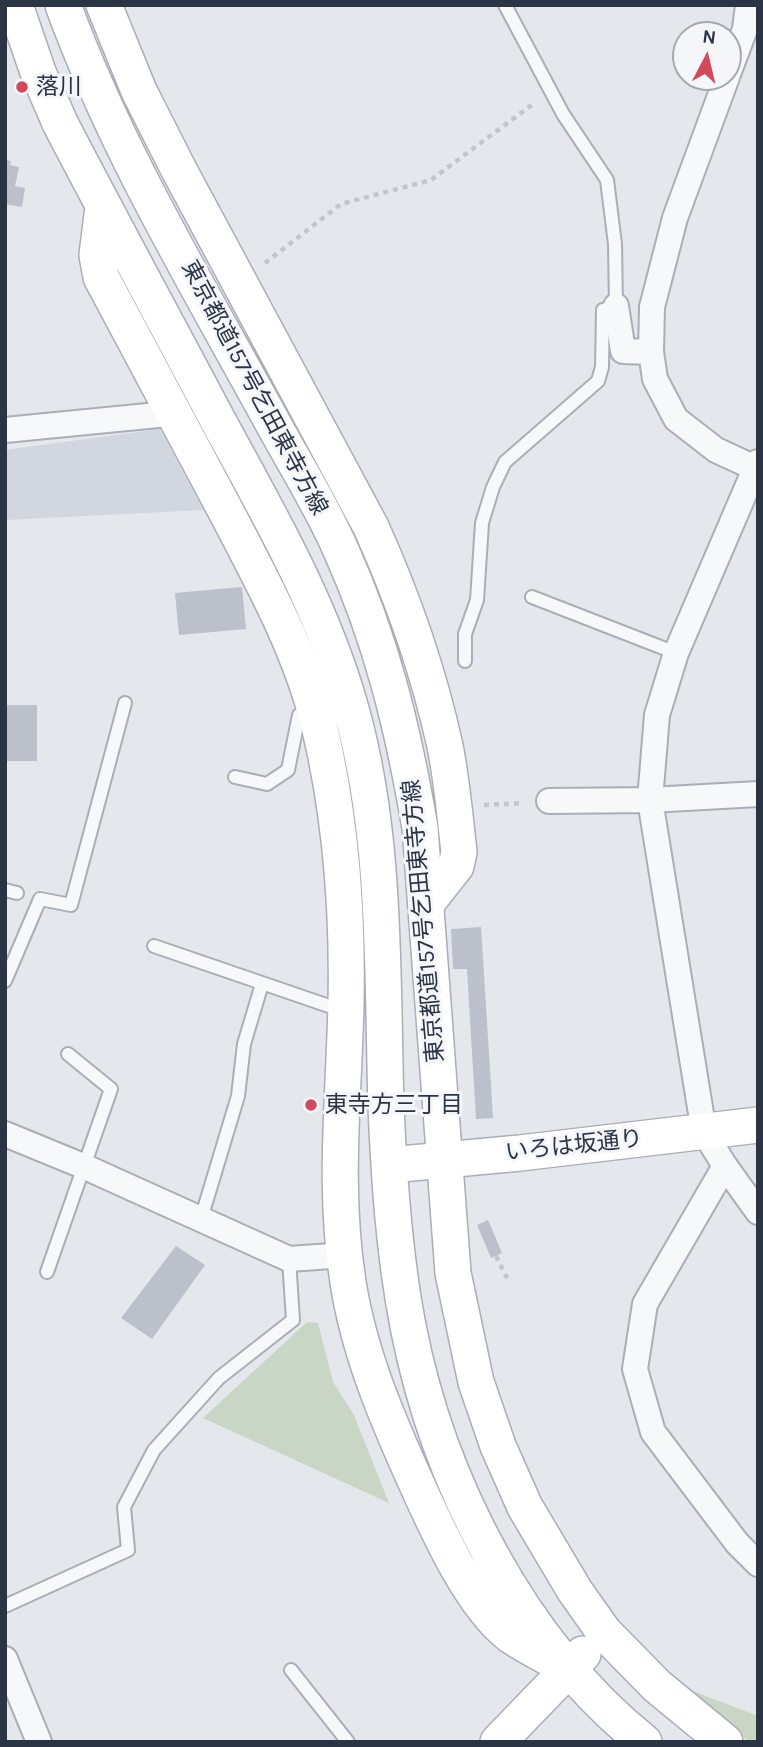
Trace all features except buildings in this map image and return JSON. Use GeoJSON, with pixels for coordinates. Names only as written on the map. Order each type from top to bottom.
{"type":"FeatureCollection","features":[{"type":"Feature","properties":{"kind":"main road","name":"東京都道157号乞田東寺方線"},"geometry":{"type":"LineString","coordinates":[[15,5],[43,85],[60,122],[103,207],[296,564],[337,661],[363,762],[374,833],[380,907],[386,1113],[399,1273],[424,1394],[446,1456],[495,1561],[518,1601],[568,1669],[618,1721],[644,1742]]}},
{"type":"Feature","properties":{"kind":"main road","name":"東京都道157号乞田東寺方線"},"geometry":{"type":"LineString","coordinates":[[62,5],[81,55],[145,188],[339,546],[381,652],[408,758],[420,828],[453,1273],[462,1322],[481,1395],[498,1446],[525,1507],[559,1568],[604,1632],[657,1686],[725,1742]]}},
{"type":"Feature","properties":{"kind":"main road"},"geometry":{"type":"LineString","coordinates":[[103,5],[139,91],[371,527],[396,583],[418,644],[445,747],[459,852],[456,866],[449,878],[426,904]]}},
{"type":"Feature","properties":{"kind":"main road"},"geometry":{"type":"LineString","coordinates":[[103,207],[97,255],[101,277],[261,580],[301,667],[328,768],[340,831],[346,915],[346,1006],[339,1130],[341,1205],[348,1281],[365,1351],[385,1408],[443,1542],[487,1613],[510,1635],[568,1669]]}},
{"type":"Feature","properties":{"kind":"main road","name":"いろは坂通り"},"geometry":{"type":"LineString","coordinates":[[390,1165],[758,1125]]}},
{"type":"Feature","properties":{"kind":"main road"},"geometry":{"type":"LineString","coordinates":[[498,1742],[604,1632]]}},
{"type":"Feature","properties":{"kind":"street"},"geometry":{"type":"LineString","coordinates":[[742,37],[748,5]]}},
{"type":"Feature","properties":{"kind":"street"},"geometry":{"type":"LineString","coordinates":[[722,91],[675,218],[652,307],[651,352],[655,379],[676,419],[716,450],[756,465],[676,653],[657,715],[650,800],[704,1132],[724,1166],[758,1212]]}},
{"type":"Feature","properties":{"kind":"street"},"geometry":{"type":"LineString","coordinates":[[616,306],[623,351],[651,352]]}},
{"type":"Feature","properties":{"kind":"street"},"geometry":{"type":"LineString","coordinates":[[5,430],[158,415],[173,409]]}},
{"type":"Feature","properties":{"kind":"street"},"geometry":{"type":"LineString","coordinates":[[549,801],[650,800],[758,794]]}},
{"type":"Feature","properties":{"kind":"street"},"geometry":{"type":"LineString","coordinates":[[5,1134],[83,1166],[289,1259],[345,1255]]}},
{"type":"Feature","properties":{"kind":"street"},"geometry":{"type":"LineString","coordinates":[[724,1166],[645,1304],[635,1369],[653,1432],[737,1543],[758,1563]]}},
{"type":"Feature","properties":{"kind":"street"},"geometry":{"type":"LineString","coordinates":[[5,1659],[39,1742]]}},
{"type":"Feature","properties":{"kind":"lane"},"geometry":{"type":"LineString","coordinates":[[465,662],[465,634],[477,600],[482,523],[493,487],[505,462],[598,381],[602,368],[603,310],[616,306],[615,244],[607,180],[563,114],[505,5]]}},
{"type":"Feature","properties":{"kind":"lane"},"geometry":{"type":"LineString","coordinates":[[532,597],[676,653]]}},
{"type":"Feature","properties":{"kind":"lane"},"geometry":{"type":"LineString","coordinates":[[5,981],[40,899],[71,905],[125,703]]}},
{"type":"Feature","properties":{"kind":"lane"},"geometry":{"type":"LineString","coordinates":[[235,777],[267,784],[288,770],[299,715],[314,709]]}},
{"type":"Feature","properties":{"kind":"lane"},"geometry":{"type":"LineString","coordinates":[[154,946],[329,1006],[346,1006]]}},
{"type":"Feature","properties":{"kind":"lane"},"geometry":{"type":"LineString","coordinates":[[201,1219],[238,1096],[244,1044],[262,984]]}},
{"type":"Feature","properties":{"kind":"lane"},"geometry":{"type":"LineString","coordinates":[[47,1272],[111,1088],[68,1054]]}},
{"type":"Feature","properties":{"kind":"lane"},"geometry":{"type":"LineString","coordinates":[[5,1606],[128,1550],[124,1507],[154,1450],[219,1378],[293,1321],[289,1259]]}},
{"type":"Feature","properties":{"kind":"lane"},"geometry":{"type":"LineString","coordinates":[[291,1670],[348,1742]]}},
{"type":"Feature","properties":{"kind":"path"},"geometry":{"type":"LineString","coordinates":[[239,283],[341,204],[432,180],[551,91]]}},
{"type":"Feature","properties":{"kind":"path"},"geometry":{"type":"LineString","coordinates":[[476,805],[549,801]]}},
{"type":"Feature","properties":{"kind":"path"},"geometry":{"type":"LineString","coordinates":[[496,1256],[508,1280]]}},
{"type":"Feature","properties":{"kind":"shaded area"},"geometry":{"type":"Polygon","coordinates":[[[160,429],[203,510],[5,520],[5,450],[160,429]]]}},
{"type":"Feature","properties":{"kind":"green space"},"geometry":{"type":"Polygon","coordinates":[[[307,1322],[318,1323],[333,1382],[354,1415],[389,1503],[203,1418],[307,1322]]]}},
{"type":"Feature","properties":{"kind":"green space"},"geometry":{"type":"Polygon","coordinates":[[[667,1675],[693,1691],[758,1716],[758,1742],[747,1740],[667,1675]]]}},
{"type":"Feature","properties":{"kind":"place","name":"落川"},"geometry":{"type":"Point","coordinates":[22,87]}},
{"type":"Feature","properties":{"kind":"place","name":"東寺方三丁目"},"geometry":{"type":"Point","coordinates":[311,1105]}}]}
